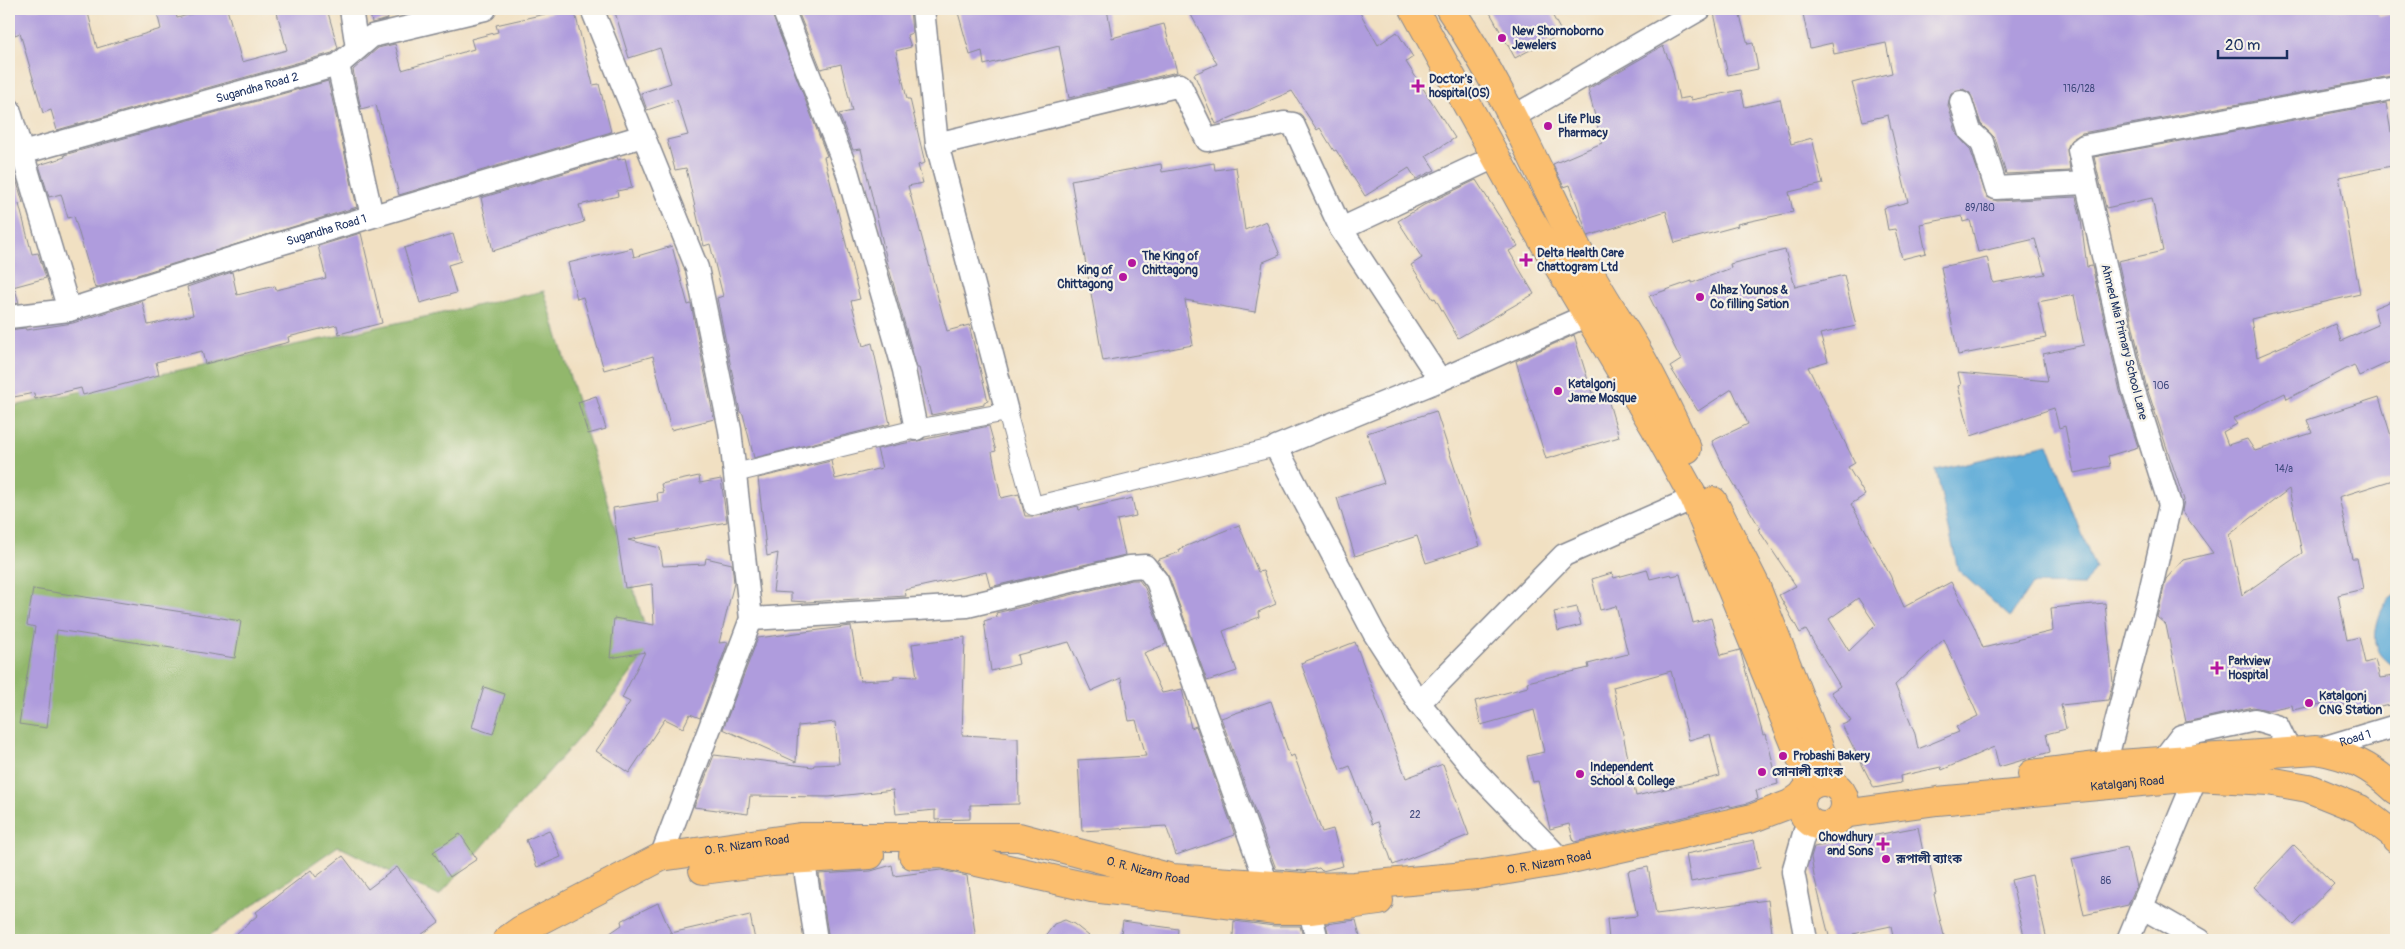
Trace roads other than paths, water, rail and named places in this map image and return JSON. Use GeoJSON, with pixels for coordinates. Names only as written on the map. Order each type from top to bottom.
{"type":"FeatureCollection","features":[{"type":"Feature","properties":{"kind":"main road"},"geometry":{"type":"LineString","coordinates":[[1414,9],[1533,224],[1694,498],[1821,801]]}},
{"type":"Feature","properties":{"kind":"main road"},"geometry":{"type":"LineString","coordinates":[[1450,9],[1466,32],[1513,117],[1539,174],[1594,282],[1640,356],[1755,584],[1821,801]]}},
{"type":"Feature","properties":{"kind":"main road","name":"Katalganj Road"},"geometry":{"type":"LineString","coordinates":[[1821,801],[2105,765],[2303,751],[2342,754],[2364,764],[2390,784]]}},
{"type":"Feature","properties":{"kind":"main road","name":"Katalganj Road"},"geometry":{"type":"LineString","coordinates":[[1821,801],[1937,801],[2196,777],[2269,782],[2308,788],[2360,809],[2393,834],[2396,839]]}},
{"type":"Feature","properties":{"kind":"main road"},"geometry":{"type":"LineString","coordinates":[[2360,809],[2390,784]]}},
{"type":"Feature","properties":{"kind":"main road"},"geometry":{"type":"LineString","coordinates":[[541,940],[664,875],[801,848],[942,854],[1092,888],[1276,910],[1307,898],[1474,890],[1608,865],[1726,838],[1821,801]]}},
{"type":"Feature","properties":{"kind":"main road","name":"O. R. Nizam Road"},"geometry":{"type":"LineString","coordinates":[[507,940],[521,930],[661,857],[1019,837],[1172,878],[1266,884],[1307,898],[1354,886],[1477,875],[1562,861],[1754,818],[1790,804],[1821,801]]}},
{"type":"Feature","properties":{"kind":"street"},"geometry":{"type":"LineString","coordinates":[[351,9],[358,48]]}},
{"type":"Feature","properties":{"kind":"street","name":"Sugandha Road 2"},"geometry":{"type":"LineString","coordinates":[[22,153],[338,65],[372,36],[485,9]]}},
{"type":"Feature","properties":{"kind":"street"},"geometry":{"type":"LineString","coordinates":[[592,9],[697,268],[730,430],[751,620],[661,857]]}},
{"type":"Feature","properties":{"kind":"street"},"geometry":{"type":"LineString","coordinates":[[783,9],[847,171],[904,370],[916,429]]}},
{"type":"Feature","properties":{"kind":"street"},"geometry":{"type":"LineString","coordinates":[[923,9],[937,144],[1033,506],[1276,447],[1440,380],[1588,315]]}},
{"type":"Feature","properties":{"kind":"street"},"geometry":{"type":"LineString","coordinates":[[1513,117],[1700,9]]}},
{"type":"Feature","properties":{"kind":"street"},"geometry":{"type":"LineString","coordinates":[[338,65],[372,216]]}},
{"type":"Feature","properties":{"kind":"street"},"geometry":{"type":"LineString","coordinates":[[937,144],[1180,85],[1207,140],[1284,123],[1293,124],[1341,229],[1440,380]]}},
{"type":"Feature","properties":{"kind":"street","name":"Ahmed Mia Primary School Lane"},"geometry":{"type":"LineString","coordinates":[[2105,765],[2150,596],[2170,505],[2133,388],[2085,184],[2079,150],[2084,146],[2396,88]]}},
{"type":"Feature","properties":{"kind":"street"},"geometry":{"type":"LineString","coordinates":[[1961,102],[1970,131],[1982,142],[1996,188],[2085,184]]}},
{"type":"Feature","properties":{"kind":"street"},"geometry":{"type":"LineString","coordinates":[[9,109],[68,310]]}},
{"type":"Feature","properties":{"kind":"street","name":"Sugandha Road 1"},"geometry":{"type":"LineString","coordinates":[[9,317],[68,310],[372,216],[643,136]]}},
{"type":"Feature","properties":{"kind":"street"},"geometry":{"type":"LineString","coordinates":[[1341,229],[1497,156]]}},
{"type":"Feature","properties":{"kind":"street"},"geometry":{"type":"LineString","coordinates":[[735,473],[916,429],[1008,412]]}},
{"type":"Feature","properties":{"kind":"street"},"geometry":{"type":"LineString","coordinates":[[1276,447],[1374,633],[1419,703],[1477,773],[1562,861]]}},
{"type":"Feature","properties":{"kind":"street"},"geometry":{"type":"LineString","coordinates":[[1419,703],[1564,554],[1694,498]]}},
{"type":"Feature","properties":{"kind":"street"},"geometry":{"type":"LineString","coordinates":[[751,620],[967,606],[1130,567],[1145,566],[1157,581],[1266,884]]}},
{"type":"Feature","properties":{"kind":"street","name":"Road 1"},"geometry":{"type":"LineString","coordinates":[[2303,751],[2396,726]]}},
{"type":"Feature","properties":{"kind":"street"},"geometry":{"type":"LineString","coordinates":[[2128,940],[2143,908],[2196,777]]}},
{"type":"Feature","properties":{"kind":"street"},"geometry":{"type":"LineString","coordinates":[[1806,940],[1794,872],[1821,801]]}},
{"type":"Feature","properties":{"kind":"street"},"geometry":{"type":"LineString","coordinates":[[801,848],[816,940]]}},
{"type":"Feature","properties":{"kind":"street"},"geometry":{"type":"LineString","coordinates":[[1307,898],[1317,940]]}},
{"type":"Feature","properties":{"kind":"street"},"geometry":{"type":"LineString","coordinates":[[2143,908],[2198,940]]}},
{"type":"Feature","properties":{"kind":"water"},"geometry":{"type":"Polygon","coordinates":[[[2048,444],[2095,568],[2084,585],[2032,584],[2010,617],[1958,570],[1936,470],[2048,444]]]}},
{"type":"Feature","properties":{"kind":"water"},"geometry":{"type":"Polygon","coordinates":[[[2396,595],[2396,666],[2387,661],[2380,653],[2377,647],[2376,633],[2382,610],[2386,603],[2396,595]]]}},
{"type":"Feature","properties":{"kind":"place","name":"New Shornoborno Jewelers"},"geometry":{"type":"Point","coordinates":[1502,38]}},
{"type":"Feature","properties":{"kind":"place","name":"Doctor's hospital(OS)"},"geometry":{"type":"Point","coordinates":[1418,86]}},
{"type":"Feature","properties":{"kind":"place","name":"Life Plus Pharmacy"},"geometry":{"type":"Point","coordinates":[1548,126]}},
{"type":"Feature","properties":{"kind":"place","name":"Delta Health Care Chattogram Ltd"},"geometry":{"type":"Point","coordinates":[1526,260]}},
{"type":"Feature","properties":{"kind":"place","name":"The King of Chittagong"},"geometry":{"type":"Point","coordinates":[1132,263]}},
{"type":"Feature","properties":{"kind":"place","name":"King of Chittagong"},"geometry":{"type":"Point","coordinates":[1123,277]}},
{"type":"Feature","properties":{"kind":"place","name":"Alhaz Younos & Co filling Sation"},"geometry":{"type":"Point","coordinates":[1700,297]}},
{"type":"Feature","properties":{"kind":"place","name":"Katalgonj Jame Mosque"},"geometry":{"type":"Point","coordinates":[1558,391]}},
{"type":"Feature","properties":{"kind":"place","name":"Parkview Hospital"},"geometry":{"type":"Point","coordinates":[2217,668]}},
{"type":"Feature","properties":{"kind":"place","name":"Katalgonj CNG Station"},"geometry":{"type":"Point","coordinates":[2309,703]}},
{"type":"Feature","properties":{"kind":"place","name":"Probashi Bakery"},"geometry":{"type":"Point","coordinates":[1783,756]}},
{"type":"Feature","properties":{"kind":"place","name":"সোনালী ব্যাংক"},"geometry":{"type":"Point","coordinates":[1762,772]}},
{"type":"Feature","properties":{"kind":"place","name":"Independent School & College"},"geometry":{"type":"Point","coordinates":[1580,774]}},
{"type":"Feature","properties":{"kind":"place","name":"Chowdhury and Sons"},"geometry":{"type":"Point","coordinates":[1883,844]}},
{"type":"Feature","properties":{"kind":"place","name":"রূপালী ব্যাংক"},"geometry":{"type":"Point","coordinates":[1886,859]}}]}
